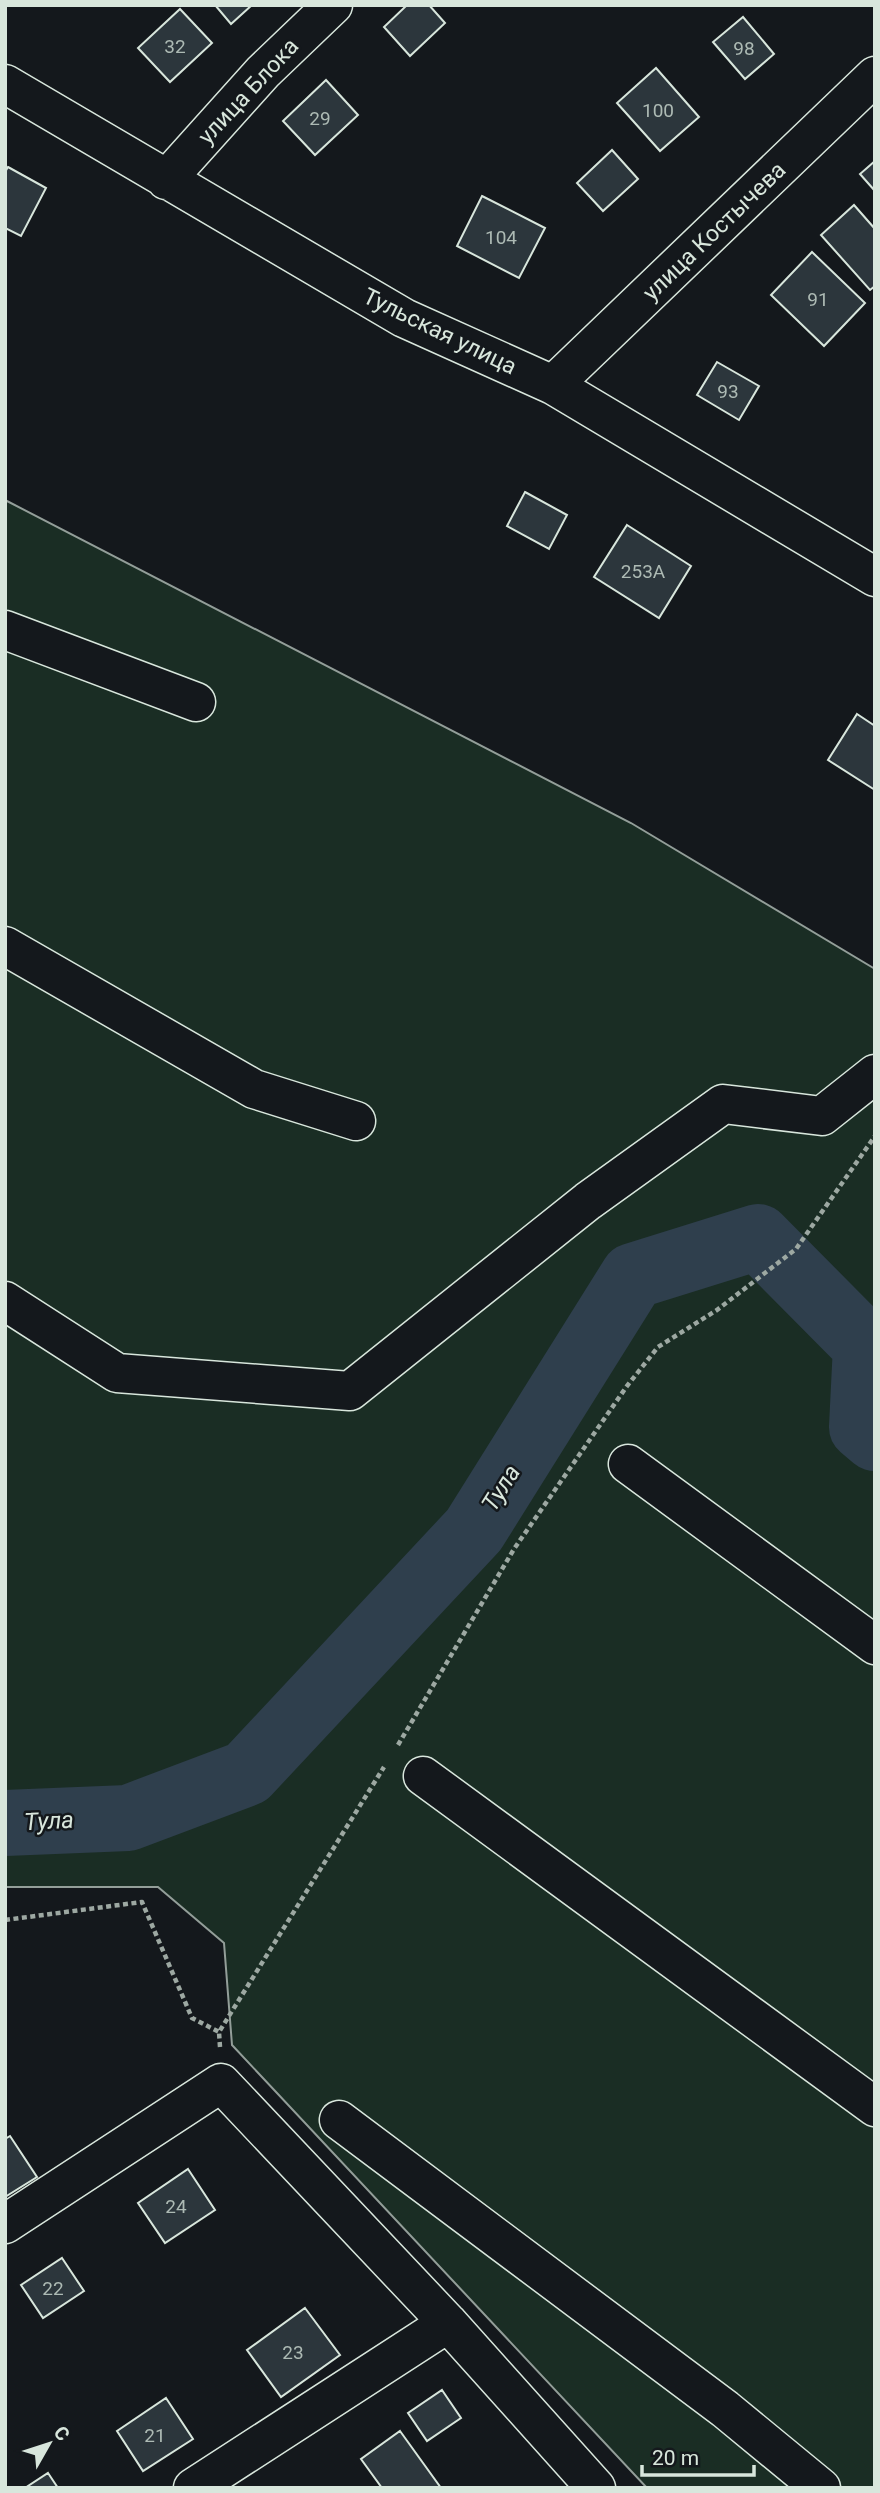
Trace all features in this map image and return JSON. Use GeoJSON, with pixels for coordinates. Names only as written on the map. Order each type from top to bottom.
{"type":"FeatureCollection","features":[{"type":"Feature","properties":{"kind":"street","name":"улица Блока"},"geometry":{"type":"LineString","coordinates":[[166,180],[263,72],[333,5]]}},
{"type":"Feature","properties":{"kind":"street","name":"улица Костычева"},"geometry":{"type":"LineString","coordinates":[[553,385],[875,76]]}},
{"type":"Feature","properties":{"kind":"street","name":"Тульская улица"},"geometry":{"type":"LineString","coordinates":[[5,84],[404,318],[553,385],[875,577]]}},
{"type":"Feature","properties":{"kind":"street"},"geometry":{"type":"LineString","coordinates":[[5,630],[197,702]]}},
{"type":"Feature","properties":{"kind":"street"},"geometry":{"type":"LineString","coordinates":[[5,946],[254,1089],[356,1121]]}},
{"type":"Feature","properties":{"kind":"street"},"geometry":{"type":"LineString","coordinates":[[5,1301],[117,1373],[350,1391],[588,1201],[723,1104],[822,1116],[875,1074]]}},
{"type":"Feature","properties":{"kind":"street"},"geometry":{"type":"LineString","coordinates":[[628,1464],[875,1646]]}},
{"type":"Feature","properties":{"kind":"street"},"geometry":{"type":"LineString","coordinates":[[424,1776],[875,2107]]}},
{"type":"Feature","properties":{"kind":"street"},"geometry":{"type":"LineString","coordinates":[[5,2224],[221,2083],[448,2323],[596,2488]]}},
{"type":"Feature","properties":{"kind":"street"},"geometry":{"type":"LineString","coordinates":[[339,2120],[724,2409],[821,2488]]}},
{"type":"Feature","properties":{"kind":"street"},"geometry":{"type":"LineString","coordinates":[[193,2488],[448,2323]]}},
{"type":"Feature","properties":{"kind":"path"},"geometry":{"type":"LineString","coordinates":[[397,1746],[514,1549],[627,1386],[658,1347],[717,1310],[796,1248],[875,1136]]}},
{"type":"Feature","properties":{"kind":"path"},"geometry":{"type":"LineString","coordinates":[[221,2083],[219,2032],[390,1758]]}},
{"type":"Feature","properties":{"kind":"path"},"geometry":{"type":"LineString","coordinates":[[5,1920],[142,1902],[192,2018],[219,2032]]}},
{"type":"Feature","properties":{"kind":"green space"},"geometry":{"type":"Polygon","coordinates":[[[5,500],[631,823],[875,969],[875,2488],[647,2488],[232,2045],[224,1943],[158,1887],[5,1887],[5,500]]]}},
{"type":"Feature","properties":{"kind":"building"},"geometry":{"type":"Polygon","coordinates":[[[215,5],[252,5],[231,24],[215,5]]]}},
{"type":"Feature","properties":{"kind":"building"},"geometry":{"type":"Polygon","coordinates":[[[407,5],[429,5],[445,23],[410,56],[384,27],[407,5]]]}},
{"type":"Feature","properties":{"kind":"building"},"geometry":{"type":"Polygon","coordinates":[[[180,9],[212,43],[170,82],[138,48],[180,9]]]}},
{"type":"Feature","properties":{"kind":"building"},"geometry":{"type":"Polygon","coordinates":[[[743,17],[774,54],[745,79],[713,42],[743,17]]]}},
{"type":"Feature","properties":{"kind":"building"},"geometry":{"type":"Polygon","coordinates":[[[656,68],[699,117],[660,151],[617,103],[656,68]]]}},
{"type":"Feature","properties":{"kind":"building"},"geometry":{"type":"Polygon","coordinates":[[[326,80],[358,115],[315,155],[283,121],[326,80]]]}},
{"type":"Feature","properties":{"kind":"building"},"geometry":{"type":"Polygon","coordinates":[[[612,150],[638,179],[603,211],[577,183],[612,150]]]}},
{"type":"Feature","properties":{"kind":"building"},"geometry":{"type":"Polygon","coordinates":[[[875,161],[875,191],[860,174],[875,161]]]}},
{"type":"Feature","properties":{"kind":"building"},"geometry":{"type":"Polygon","coordinates":[[[8,167],[46,188],[21,236],[5,228],[5,172],[8,167]]]}},
{"type":"Feature","properties":{"kind":"building"},"geometry":{"type":"Polygon","coordinates":[[[482,196],[545,228],[519,278],[457,246],[482,196]]]}},
{"type":"Feature","properties":{"kind":"building"},"geometry":{"type":"Polygon","coordinates":[[[854,205],[875,229],[875,286],[870,290],[821,235],[854,205]]]}},
{"type":"Feature","properties":{"kind":"building"},"geometry":{"type":"Polygon","coordinates":[[[812,252],[865,303],[824,346],[771,295],[812,252]]]}},
{"type":"Feature","properties":{"kind":"building"},"geometry":{"type":"Polygon","coordinates":[[[717,362],[759,386],[739,420],[697,395],[717,362]]]}},
{"type":"Feature","properties":{"kind":"building"},"geometry":{"type":"Polygon","coordinates":[[[525,492],[567,515],[549,549],[507,526],[525,492]]]}},
{"type":"Feature","properties":{"kind":"building"},"geometry":{"type":"Polygon","coordinates":[[[627,525],[691,566],[659,618],[594,577],[627,525]]]}},
{"type":"Feature","properties":{"kind":"building"},"geometry":{"type":"Polygon","coordinates":[[[857,714],[875,726],[875,790],[828,760],[857,714]]]}},
{"type":"Feature","properties":{"kind":"building"},"geometry":{"type":"Polygon","coordinates":[[[10,2136],[37,2177],[5,2197],[5,2139],[10,2136]]]}},
{"type":"Feature","properties":{"kind":"building"},"geometry":{"type":"Polygon","coordinates":[[[188,2169],[215,2210],[165,2243],[138,2203],[188,2169]]]}},
{"type":"Feature","properties":{"kind":"building"},"geometry":{"type":"Polygon","coordinates":[[[62,2258],[84,2291],[43,2318],[21,2285],[62,2258]]]}},
{"type":"Feature","properties":{"kind":"building"},"geometry":{"type":"Polygon","coordinates":[[[305,2308],[340,2355],[281,2397],[247,2350],[305,2308]]]}},
{"type":"Feature","properties":{"kind":"building"},"geometry":{"type":"Polygon","coordinates":[[[442,2390],[461,2418],[427,2441],[408,2413],[442,2390]]]}},
{"type":"Feature","properties":{"kind":"building"},"geometry":{"type":"Polygon","coordinates":[[[166,2398],[193,2439],[143,2471],[117,2431],[166,2398]]]}},
{"type":"Feature","properties":{"kind":"building"},"geometry":{"type":"Polygon","coordinates":[[[400,2431],[441,2488],[382,2488],[361,2459],[400,2431]]]}},
{"type":"Feature","properties":{"kind":"building"},"geometry":{"type":"Polygon","coordinates":[[[48,2473],[58,2488],[25,2488],[48,2473]]]}},
{"type":"Feature","properties":{"kind":"waterway","name":"Тула"},"geometry":{"type":"LineString","coordinates":[[5,1823],[128,1818],[247,1773],[474,1530],[633,1276],[758,1237],[866,1346],[862,1427],[875,1438]]}}]}
